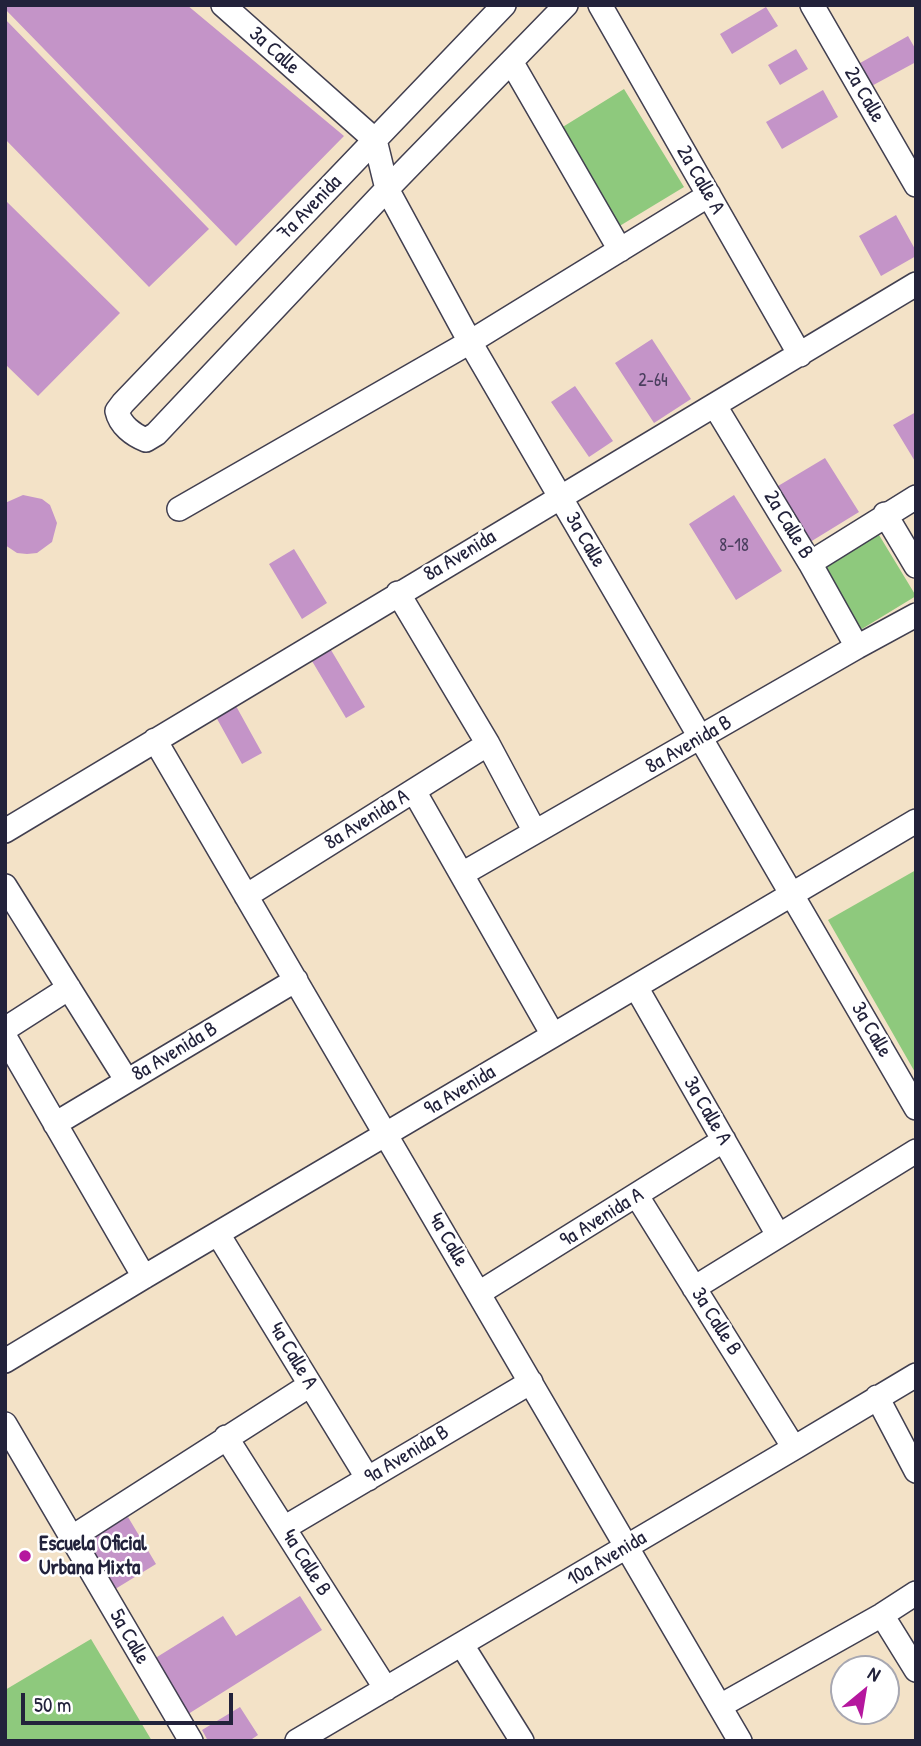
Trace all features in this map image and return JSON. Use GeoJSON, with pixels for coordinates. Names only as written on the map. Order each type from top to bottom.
{"type":"FeatureCollection","features":[{"type":"Feature","properties":{"kind":"street","name":"3a Calle"},"geometry":{"type":"LineString","coordinates":[[223,5],[375,140],[387,189],[470,342],[916,1108]]}},
{"type":"Feature","properties":{"kind":"street","name":"7a Avenida"},"geometry":{"type":"LineString","coordinates":[[387,189],[156,435],[146,440],[119,422],[117,411],[504,5]]}},
{"type":"Feature","properties":{"kind":"street"},"geometry":{"type":"LineString","coordinates":[[387,189],[566,5]]}},
{"type":"Feature","properties":{"kind":"street","name":"2a Calle A"},"geometry":{"type":"LineString","coordinates":[[600,5],[800,355]]}},
{"type":"Feature","properties":{"kind":"street","name":"2a Calle"},"geometry":{"type":"LineString","coordinates":[[820,8],[916,185]]}},
{"type":"Feature","properties":{"kind":"street"},"geometry":{"type":"LineString","coordinates":[[512,63],[620,250]]}},
{"type":"Feature","properties":{"kind":"street"},"geometry":{"type":"LineString","coordinates":[[179,509],[470,342],[709,195]]}},
{"type":"Feature","properties":{"kind":"street","name":"8a Avenida"},"geometry":{"type":"LineString","coordinates":[[5,831],[916,284]]}},
{"type":"Feature","properties":{"kind":"street","name":"2a Calle B"},"geometry":{"type":"LineString","coordinates":[[715,406],[810,563],[857,647]]}},
{"type":"Feature","properties":{"kind":"street"},"geometry":{"type":"LineString","coordinates":[[810,563],[916,497]]}},
{"type":"Feature","properties":{"kind":"street"},"geometry":{"type":"LineString","coordinates":[[886,514],[916,566]]}},
{"type":"Feature","properties":{"kind":"street"},"geometry":{"type":"LineString","coordinates":[[398,593],[488,744],[535,832]]}},
{"type":"Feature","properties":{"kind":"street","name":"8a Avenida B"},"geometry":{"type":"LineString","coordinates":[[462,874],[916,615]]}},
{"type":"Feature","properties":{"kind":"street","name":"4a Calle"},"geometry":{"type":"LineString","coordinates":[[155,740],[740,1741]]}},
{"type":"Feature","properties":{"kind":"street","name":"8a Avenida A"},"geometry":{"type":"LineString","coordinates":[[246,896],[488,744]]}},
{"type":"Feature","properties":{"kind":"street"},"geometry":{"type":"LineString","coordinates":[[414,790],[553,1035]]}},
{"type":"Feature","properties":{"kind":"street","name":"9a Avenida"},"geometry":{"type":"LineString","coordinates":[[5,1362],[144,1277],[916,821]]}},
{"type":"Feature","properties":{"kind":"street"},"geometry":{"type":"LineString","coordinates":[[5,886],[127,1081]]}},
{"type":"Feature","properties":{"kind":"street","name":"8a Avenida B"},"geometry":{"type":"LineString","coordinates":[[55,1124],[296,980]]}},
{"type":"Feature","properties":{"kind":"street","name":"3a Calle A"},"geometry":{"type":"LineString","coordinates":[[636,987],[778,1235]]}},
{"type":"Feature","properties":{"kind":"street"},"geometry":{"type":"LineString","coordinates":[[5,1029],[69,988]]}},
{"type":"Feature","properties":{"kind":"street"},"geometry":{"type":"LineString","coordinates":[[5,1037],[144,1277]]}},
{"type":"Feature","properties":{"kind":"street","name":"9a Avenida A"},"geometry":{"type":"LineString","coordinates":[[479,1293],[724,1140]]}},
{"type":"Feature","properties":{"kind":"street"},"geometry":{"type":"LineString","coordinates":[[695,1288],[916,1151]]}},
{"type":"Feature","properties":{"kind":"street","name":"3a Calle B"},"geometry":{"type":"LineString","coordinates":[[637,1196],[794,1448]]}},
{"type":"Feature","properties":{"kind":"street","name":"4a Calle A"},"geometry":{"type":"LineString","coordinates":[[218,1234],[368,1479]]}},
{"type":"Feature","properties":{"kind":"street","name":"10a Avenida"},"geometry":{"type":"LineString","coordinates":[[297,1741],[916,1375]]}},
{"type":"Feature","properties":{"kind":"street","name":"9a Avenida B"},"geometry":{"type":"LineString","coordinates":[[284,1528],[531,1382]]}},
{"type":"Feature","properties":{"kind":"street"},"geometry":{"type":"LineString","coordinates":[[71,1538],[310,1385]]}},
{"type":"Feature","properties":{"kind":"street"},"geometry":{"type":"LineString","coordinates":[[877,1397],[916,1471]]}},
{"type":"Feature","properties":{"kind":"street","name":"5a Calle"},"geometry":{"type":"LineString","coordinates":[[5,1424],[191,1741]]}},
{"type":"Feature","properties":{"kind":"street","name":"4a Calle B"},"geometry":{"type":"LineString","coordinates":[[226,1437],[386,1689]]}},
{"type":"Feature","properties":{"kind":"street"},"geometry":{"type":"LineString","coordinates":[[720,1706],[916,1593]]}},
{"type":"Feature","properties":{"kind":"street"},"geometry":{"type":"LineString","coordinates":[[882,1615],[916,1670]]}},
{"type":"Feature","properties":{"kind":"street"},"geometry":{"type":"LineString","coordinates":[[462,1645],[522,1741]]}},
{"type":"Feature","properties":{"kind":"green space"},"geometry":{"type":"Polygon","coordinates":[[[624,89],[684,187],[613,230],[553,133],[624,89]]]}},
{"type":"Feature","properties":{"kind":"green space"},"geometry":{"type":"Polygon","coordinates":[[[876,530],[916,596],[847,638],[806,571],[876,530]]]}},
{"type":"Feature","properties":{"kind":"green space"},"geometry":{"type":"Polygon","coordinates":[[[916,870],[916,1074],[828,920],[916,870]]]}},
{"type":"Feature","properties":{"kind":"green space"},"geometry":{"type":"Polygon","coordinates":[[[91,1639],[152,1741],[5,1741],[5,1690],[91,1639]]]}},
{"type":"Feature","properties":{"kind":"building"},"geometry":{"type":"Polygon","coordinates":[[[5,5],[187,5],[344,136],[236,246],[5,9],[5,5]]]}},
{"type":"Feature","properties":{"kind":"building"},"geometry":{"type":"Polygon","coordinates":[[[766,7],[778,26],[732,54],[720,34],[766,7]]]}},
{"type":"Feature","properties":{"kind":"building"},"geometry":{"type":"Polygon","coordinates":[[[5,19],[209,229],[149,287],[5,139],[5,19]]]}},
{"type":"Feature","properties":{"kind":"building"},"geometry":{"type":"Polygon","coordinates":[[[908,36],[916,50],[916,62],[866,89],[853,67],[908,36]]]}},
{"type":"Feature","properties":{"kind":"building"},"geometry":{"type":"Polygon","coordinates":[[[796,49],[808,69],[780,85],[768,65],[796,49]]]}},
{"type":"Feature","properties":{"kind":"building"},"geometry":{"type":"Polygon","coordinates":[[[823,90],[838,117],[782,149],[766,122],[823,90]]]}},
{"type":"Feature","properties":{"kind":"building"},"geometry":{"type":"Polygon","coordinates":[[[5,200],[120,313],[38,396],[5,364],[5,200]]]}},
{"type":"Feature","properties":{"kind":"building"},"geometry":{"type":"Polygon","coordinates":[[[896,215],[916,251],[916,256],[881,276],[859,236],[896,215]]]}},
{"type":"Feature","properties":{"kind":"building"},"geometry":{"type":"Polygon","coordinates":[[[652,339],[691,399],[654,423],[615,363],[652,339]]]}},
{"type":"Feature","properties":{"kind":"building"},"geometry":{"type":"Polygon","coordinates":[[[575,386],[613,441],[589,457],[551,402],[575,386]]]}},
{"type":"Feature","properties":{"kind":"building"},"geometry":{"type":"Polygon","coordinates":[[[916,412],[916,463],[893,425],[916,412]]]}},
{"type":"Feature","properties":{"kind":"building"},"geometry":{"type":"Polygon","coordinates":[[[825,458],[859,512],[802,547],[768,492],[825,458]]]}},
{"type":"Feature","properties":{"kind":"building"},"geometry":{"type":"Polygon","coordinates":[[[23,495],[42,499],[50,505],[57,523],[52,542],[37,553],[17,553],[5,545],[5,503],[23,495]]]}},
{"type":"Feature","properties":{"kind":"building"},"geometry":{"type":"Polygon","coordinates":[[[734,495],[782,571],[736,600],[689,524],[734,495]]]}},
{"type":"Feature","properties":{"kind":"building"},"geometry":{"type":"Polygon","coordinates":[[[294,549],[327,603],[302,619],[269,564],[294,549]]]}},
{"type":"Feature","properties":{"kind":"building"},"geometry":{"type":"Polygon","coordinates":[[[331,650],[365,707],[346,718],[312,661],[331,650]]]}},
{"type":"Feature","properties":{"kind":"building"},"geometry":{"type":"Polygon","coordinates":[[[236,706],[262,753],[242,764],[216,717],[236,706]]]}},
{"type":"Feature","properties":{"kind":"building"},"geometry":{"type":"Polygon","coordinates":[[[128,1517],[156,1564],[112,1591],[84,1543],[128,1517]]]}},
{"type":"Feature","properties":{"kind":"building"},"geometry":{"type":"Polygon","coordinates":[[[300,1596],[322,1630],[185,1716],[149,1662],[223,1616],[236,1636],[300,1596]]]}},
{"type":"Feature","properties":{"kind":"building"},"geometry":{"type":"Polygon","coordinates":[[[240,1707],[258,1735],[249,1741],[208,1741],[202,1730],[240,1707]]]}},
{"type":"Feature","properties":{"kind":"place","name":"Escuela Oficial Urbana Mixta"},"geometry":{"type":"Point","coordinates":[25,1556]}}]}
